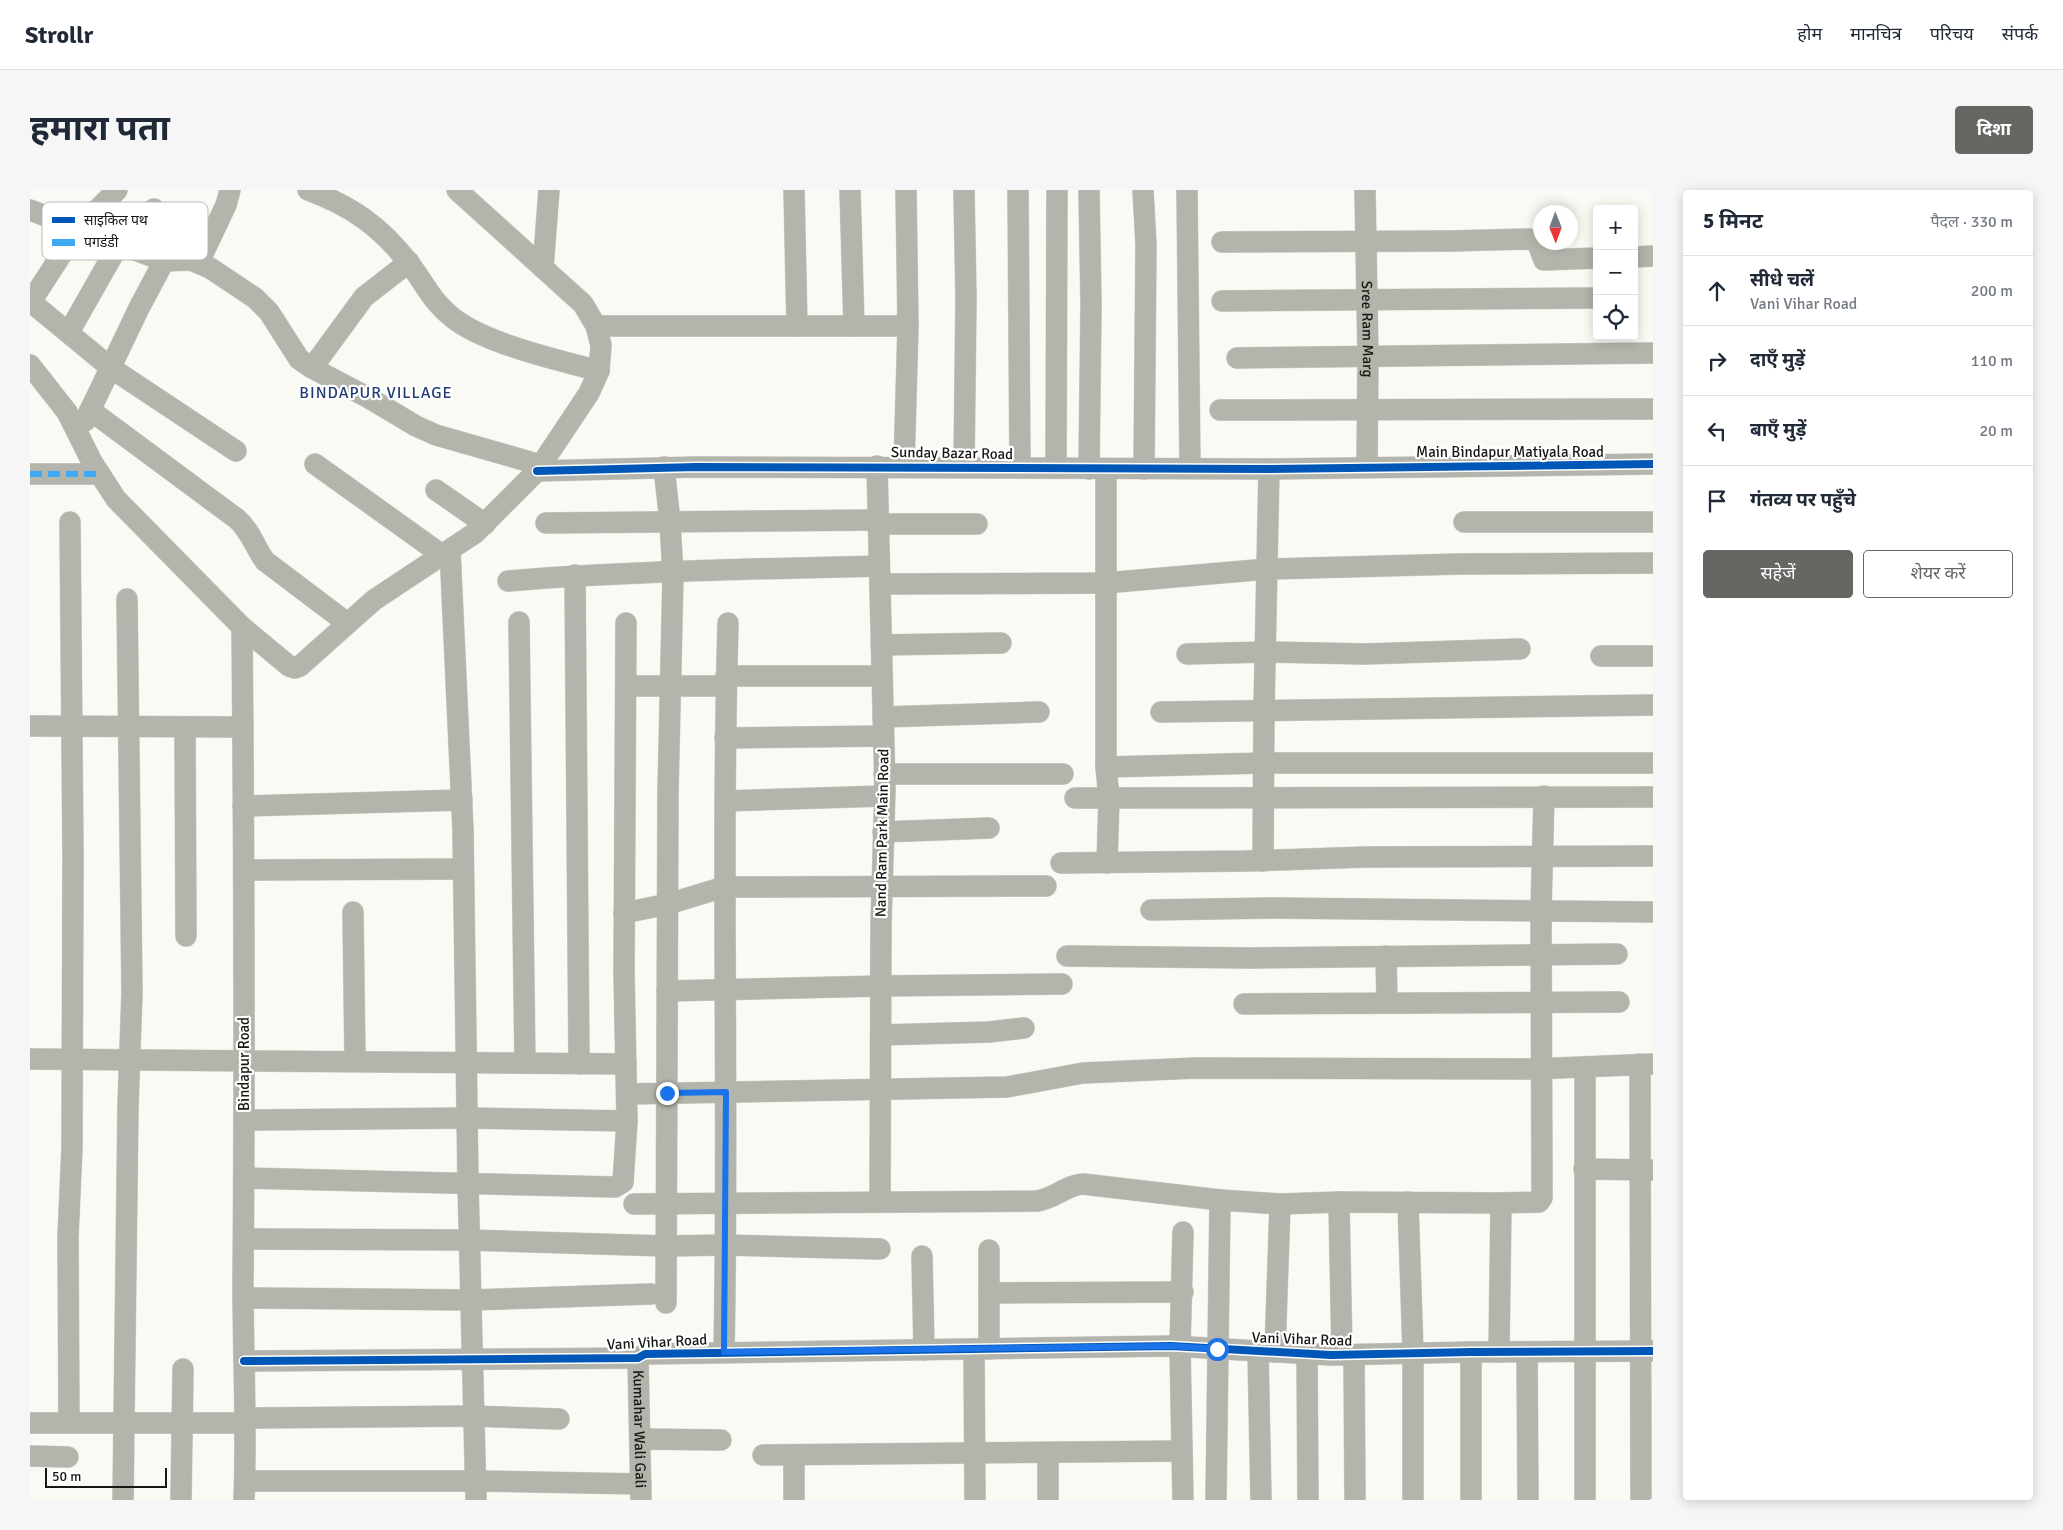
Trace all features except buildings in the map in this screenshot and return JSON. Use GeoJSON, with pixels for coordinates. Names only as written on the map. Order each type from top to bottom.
{"type":"FeatureCollection","features":[{"type":"Feature","properties":{"kind":"street"},"geometry":{"type":"LineString","coordinates":[[105,202],[117,190]]}},
{"type":"Feature","properties":{"kind":"street"},"geometry":{"type":"LineString","coordinates":[[208,244],[230,190]]}},
{"type":"Feature","properties":{"kind":"street"},"geometry":{"type":"LineString","coordinates":[[308,190],[348,207],[367,219],[409,262],[427,292],[438,305],[465,326],[502,342],[599,371]]}},
{"type":"Feature","properties":{"kind":"street"},"geometry":{"type":"LineString","coordinates":[[30,365],[68,412],[100,474],[116,499],[242,627],[288,666],[295,668],[304,664],[374,600],[475,533],[485,524],[539,468],[589,392],[599,371],[601,345],[596,326],[583,304],[457,190]]}},
{"type":"Feature","properties":{"kind":"street"},"geometry":{"type":"LineString","coordinates":[[543,268],[549,190]]}},
{"type":"Feature","properties":{"kind":"street"},"geometry":{"type":"LineString","coordinates":[[794,190],[796,326]]}},
{"type":"Feature","properties":{"kind":"street"},"geometry":{"type":"LineString","coordinates":[[850,190],[854,326]]}},
{"type":"Feature","properties":{"kind":"street"},"geometry":{"type":"LineString","coordinates":[[904,466],[908,326],[906,190]]}},
{"type":"Feature","properties":{"kind":"street"},"geometry":{"type":"LineString","coordinates":[[964,190],[966,298],[964,467]]}},
{"type":"Feature","properties":{"kind":"street"},"geometry":{"type":"LineString","coordinates":[[1018,190],[1020,468]]}},
{"type":"Feature","properties":{"kind":"street"},"geometry":{"type":"LineString","coordinates":[[1056,468],[1057,190]]}},
{"type":"Feature","properties":{"kind":"street"},"geometry":{"type":"LineString","coordinates":[[1089,190],[1097,469],[1106,583],[1106,767],[1110,798],[1107,862]]}},
{"type":"Feature","properties":{"kind":"street"},"geometry":{"type":"LineString","coordinates":[[1143,190],[1146,245],[1144,469]]}},
{"type":"Feature","properties":{"kind":"street"},"geometry":{"type":"LineString","coordinates":[[1187,190],[1190,468]]}},
{"type":"Feature","properties":{"kind":"street","name":"Sree Ram Marg"},"geometry":{"type":"LineString","coordinates":[[1365,190],[1368,356],[1367,467]]}},
{"type":"Feature","properties":{"kind":"street"},"geometry":{"type":"LineString","coordinates":[[30,210],[42,215]]}},
{"type":"Feature","properties":{"kind":"street"},"geometry":{"type":"LineString","coordinates":[[1222,242],[1529,239],[1537,242],[1544,260],[1593,258]]}},
{"type":"Feature","properties":{"kind":"street"},"geometry":{"type":"LineString","coordinates":[[1638,257],[1653,256]]}},
{"type":"Feature","properties":{"kind":"street"},"geometry":{"type":"LineString","coordinates":[[58,260],[30,303],[70,332],[110,368],[236,451]]}},
{"type":"Feature","properties":{"kind":"street"},"geometry":{"type":"LineString","coordinates":[[70,332],[110,260]]}},
{"type":"Feature","properties":{"kind":"street"},"geometry":{"type":"LineString","coordinates":[[78,434],[164,261],[191,260],[199,262]]}},
{"type":"Feature","properties":{"kind":"street","name":"Sunday Bazar Road"},"geometry":{"type":"LineString","coordinates":[[199,262],[255,298],[270,312],[293,352],[312,368],[436,435],[539,468],[904,466],[1269,469],[1367,467]]}},
{"type":"Feature","properties":{"kind":"street"},"geometry":{"type":"LineString","coordinates":[[312,368],[364,298],[409,262]]}},
{"type":"Feature","properties":{"kind":"street"},"geometry":{"type":"LineString","coordinates":[[1222,302],[1593,298]]}},
{"type":"Feature","properties":{"kind":"street"},"geometry":{"type":"LineString","coordinates":[[596,326],[908,326]]}},
{"type":"Feature","properties":{"kind":"street"},"geometry":{"type":"LineString","coordinates":[[1236,358],[1653,353]]}},
{"type":"Feature","properties":{"kind":"street"},"geometry":{"type":"LineString","coordinates":[[1220,410],[1653,408]]}},
{"type":"Feature","properties":{"kind":"street"},"geometry":{"type":"LineString","coordinates":[[90,410],[237,519],[245,526],[256,549],[265,561],[347,623]]}},
{"type":"Feature","properties":{"kind":"street"},"geometry":{"type":"LineString","coordinates":[[315,464],[446,552]]}},
{"type":"Feature","properties":{"kind":"street","name":"Main Bindapur Matiyala Road"},"geometry":{"type":"LineString","coordinates":[[1367,467],[1653,464]]}},
{"type":"Feature","properties":{"kind":"street","name":"Nand Ram Park Main Road"},"geometry":{"type":"LineString","coordinates":[[877,466],[884,774],[880,1201]]}},
{"type":"Feature","properties":{"kind":"street"},"geometry":{"type":"LineString","coordinates":[[243,1298],[659,1299],[665,1246],[666,1203],[672,571],[670,522],[664,467]]}},
{"type":"Feature","properties":{"kind":"street"},"geometry":{"type":"LineString","coordinates":[[1263,861],[1269,469]]}},
{"type":"Feature","properties":{"kind":"street"},"geometry":{"type":"LineString","coordinates":[[30,474],[100,474]]}},
{"type":"Feature","properties":{"kind":"street"},"geometry":{"type":"LineString","coordinates":[[436,490],[485,524]]}},
{"type":"Feature","properties":{"kind":"street"},"geometry":{"type":"LineString","coordinates":[[69,1422],[68,1237],[72,1147],[73,855],[70,726],[70,522]]}},
{"type":"Feature","properties":{"kind":"street"},"geometry":{"type":"LineString","coordinates":[[546,523],[878,522],[977,524]]}},
{"type":"Feature","properties":{"kind":"street"},"geometry":{"type":"LineString","coordinates":[[1464,522],[1653,522]]}},
{"type":"Feature","properties":{"kind":"street"},"geometry":{"type":"LineString","coordinates":[[446,552],[462,800],[468,1183],[476,1490]]}},
{"type":"Feature","properties":{"kind":"street"},"geometry":{"type":"LineString","coordinates":[[508,581],[575,575],[672,571],[880,575],[1106,583],[1267,570],[1459,564],[1653,564]]}},
{"type":"Feature","properties":{"kind":"street"},"geometry":{"type":"LineString","coordinates":[[575,575],[579,1064]]}},
{"type":"Feature","properties":{"kind":"street"},"geometry":{"type":"LineString","coordinates":[[123,1500],[129,1060],[132,992],[127,599]]}},
{"type":"Feature","properties":{"kind":"street"},"geometry":{"type":"LineString","coordinates":[[519,622],[525,1063]]}},
{"type":"Feature","properties":{"kind":"street"},"geometry":{"type":"LineString","coordinates":[[244,1178],[620,1186],[625,1177],[627,1121],[624,913],[627,839],[626,623]]}},
{"type":"Feature","properties":{"kind":"street"},"geometry":{"type":"LineString","coordinates":[[724,1352],[726,1092],[724,887],[728,623]]}},
{"type":"Feature","properties":{"kind":"street","name":"Bindapur Road"},"geometry":{"type":"LineString","coordinates":[[242,627],[245,1491]]}},
{"type":"Feature","properties":{"kind":"street"},"geometry":{"type":"LineString","coordinates":[[881,645],[1001,643]]}},
{"type":"Feature","properties":{"kind":"street"},"geometry":{"type":"LineString","coordinates":[[1187,654],[1265,652],[1365,654],[1520,649]]}},
{"type":"Feature","properties":{"kind":"street"},"geometry":{"type":"LineString","coordinates":[[1601,656],[1653,656]]}},
{"type":"Feature","properties":{"kind":"street"},"geometry":{"type":"LineString","coordinates":[[627,686],[670,687],[726,681],[882,676]]}},
{"type":"Feature","properties":{"kind":"street"},"geometry":{"type":"LineString","coordinates":[[1161,712],[1653,705]]}},
{"type":"Feature","properties":{"kind":"street"},"geometry":{"type":"LineString","coordinates":[[725,738],[1039,712]]}},
{"type":"Feature","properties":{"kind":"street"},"geometry":{"type":"LineString","coordinates":[[30,726],[243,727]]}},
{"type":"Feature","properties":{"kind":"street"},"geometry":{"type":"LineString","coordinates":[[186,727],[186,936]]}},
{"type":"Feature","properties":{"kind":"street"},"geometry":{"type":"LineString","coordinates":[[1106,767],[1264,763],[1653,763]]}},
{"type":"Feature","properties":{"kind":"street"},"geometry":{"type":"LineString","coordinates":[[884,774],[1063,774]]}},
{"type":"Feature","properties":{"kind":"street"},"geometry":{"type":"LineString","coordinates":[[725,801],[884,796]]}},
{"type":"Feature","properties":{"kind":"street"},"geometry":{"type":"LineString","coordinates":[[634,1204],[1036,1201],[1047,1200],[1075,1184],[1220,1200],[1280,1204],[1339,1202],[1538,1202],[1542,1198],[1541,911],[1544,796]]}},
{"type":"Feature","properties":{"kind":"street"},"geometry":{"type":"LineString","coordinates":[[1075,798],[1653,797]]}},
{"type":"Feature","properties":{"kind":"street"},"geometry":{"type":"LineString","coordinates":[[243,806],[462,800]]}},
{"type":"Feature","properties":{"kind":"street"},"geometry":{"type":"LineString","coordinates":[[883,832],[989,828]]}},
{"type":"Feature","properties":{"kind":"street"},"geometry":{"type":"LineString","coordinates":[[1061,863],[1263,861],[1367,857],[1653,856]]}},
{"type":"Feature","properties":{"kind":"street"},"geometry":{"type":"LineString","coordinates":[[244,870],[463,869]]}},
{"type":"Feature","properties":{"kind":"street"},"geometry":{"type":"LineString","coordinates":[[624,913],[668,904],[724,887],[882,885],[1046,886]]}},
{"type":"Feature","properties":{"kind":"street"},"geometry":{"type":"LineString","coordinates":[[1151,910],[1274,908],[1653,912]]}},
{"type":"Feature","properties":{"kind":"street"},"geometry":{"type":"LineString","coordinates":[[353,912],[355,1061]]}},
{"type":"Feature","properties":{"kind":"street"},"geometry":{"type":"LineString","coordinates":[[1067,956],[1241,958],[1617,954]]}},
{"type":"Feature","properties":{"kind":"street"},"geometry":{"type":"LineString","coordinates":[[1386,956],[1387,1003]]}},
{"type":"Feature","properties":{"kind":"street"},"geometry":{"type":"LineString","coordinates":[[667,991],[1062,984]]}},
{"type":"Feature","properties":{"kind":"street"},"geometry":{"type":"LineString","coordinates":[[1244,1004],[1618,1002]]}},
{"type":"Feature","properties":{"kind":"street"},"geometry":{"type":"LineString","coordinates":[[881,1036],[980,1032],[1024,1028]]}},
{"type":"Feature","properties":{"kind":"street"},"geometry":{"type":"LineString","coordinates":[[30,1059],[626,1064]]}},
{"type":"Feature","properties":{"kind":"street"},"geometry":{"type":"LineString","coordinates":[[627,1094],[1007,1087],[1083,1074],[1196,1068],[1541,1069],[1646,1064],[1647,1351],[1640,1500]]}},
{"type":"Feature","properties":{"kind":"street"},"geometry":{"type":"LineString","coordinates":[[1585,1067],[1585,1500]]}},
{"type":"Feature","properties":{"kind":"street"},"geometry":{"type":"LineString","coordinates":[[244,1120],[467,1118],[627,1121]]}},
{"type":"Feature","properties":{"kind":"street"},"geometry":{"type":"LineString","coordinates":[[1584,1169],[1646,1170]]}},
{"type":"Feature","properties":{"kind":"street"},"geometry":{"type":"LineString","coordinates":[[1216,1500],[1220,1200]]}},
{"type":"Feature","properties":{"kind":"street"},"geometry":{"type":"LineString","coordinates":[[1339,1202],[1355,1500]]}},
{"type":"Feature","properties":{"kind":"street"},"geometry":{"type":"LineString","coordinates":[[1408,1202],[1413,1353],[1413,1500]]}},
{"type":"Feature","properties":{"kind":"street"},"geometry":{"type":"LineString","coordinates":[[1498,1352],[1501,1203]]}},
{"type":"Feature","properties":{"kind":"street"},"geometry":{"type":"LineString","coordinates":[[1260,1500],[1266,1352],[1280,1204]]}},
{"type":"Feature","properties":{"kind":"street"},"geometry":{"type":"LineString","coordinates":[[1183,1232],[1183,1292],[1180,1346],[1183,1500]]}},
{"type":"Feature","properties":{"kind":"street"},"geometry":{"type":"LineString","coordinates":[[244,1239],[470,1240],[665,1246],[726,1245],[880,1249]]}},
{"type":"Feature","properties":{"kind":"street"},"geometry":{"type":"LineString","coordinates":[[975,1500],[975,1453],[982,1349],[989,1293],[989,1250]]}},
{"type":"Feature","properties":{"kind":"street"},"geometry":{"type":"LineString","coordinates":[[922,1256],[924,1350]]}},
{"type":"Feature","properties":{"kind":"street"},"geometry":{"type":"LineString","coordinates":[[989,1293],[1183,1292]]}},
{"type":"Feature","properties":{"kind":"street","name":"Vani Vihar Road"},"geometry":{"type":"LineString","coordinates":[[244,1361],[638,1358],[646,1354],[724,1352],[1180,1346],[1348,1355],[1647,1351]]}},
{"type":"Feature","properties":{"kind":"street"},"geometry":{"type":"LineString","coordinates":[[1471,1352],[1471,1500]]}},
{"type":"Feature","properties":{"kind":"street"},"geometry":{"type":"LineString","coordinates":[[1528,1352],[1528,1500]]}},
{"type":"Feature","properties":{"kind":"street"},"geometry":{"type":"LineString","coordinates":[[1307,1354],[1308,1500]]}},
{"type":"Feature","properties":{"kind":"street","name":"Kumahar Wali Gali"},"geometry":{"type":"LineString","coordinates":[[638,1358],[641,1492]]}},
{"type":"Feature","properties":{"kind":"street"},"geometry":{"type":"LineString","coordinates":[[181,1500],[183,1369]]}},
{"type":"Feature","properties":{"kind":"street"},"geometry":{"type":"LineString","coordinates":[[30,1423],[181,1424],[473,1416],[558,1419]]}},
{"type":"Feature","properties":{"kind":"street"},"geometry":{"type":"LineString","coordinates":[[640,1439],[721,1440]]}},
{"type":"Feature","properties":{"kind":"street"},"geometry":{"type":"LineString","coordinates":[[763,1455],[1182,1451]]}},
{"type":"Feature","properties":{"kind":"street"},"geometry":{"type":"LineString","coordinates":[[1048,1453],[1048,1500]]}},
{"type":"Feature","properties":{"kind":"street"},"geometry":{"type":"LineString","coordinates":[[794,1455],[794,1500]]}},
{"type":"Feature","properties":{"kind":"street"},"geometry":{"type":"LineString","coordinates":[[30,1456],[68,1457]]}},
{"type":"Feature","properties":{"kind":"street"},"geometry":{"type":"LineString","coordinates":[[245,1491],[476,1490],[641,1492]]}},
{"type":"Feature","properties":{"kind":"marked path"},"geometry":{"type":"LineString","coordinates":[[30,474],[100,474]]}},
{"type":"Feature","properties":{"kind":"cycle path"},"geometry":{"type":"LineString","coordinates":[[537,471],[696,467],[1269,469],[1653,464]]}},
{"type":"Feature","properties":{"kind":"cycle path"},"geometry":{"type":"LineString","coordinates":[[244,1361],[638,1358],[645,1354],[1171,1346],[1331,1355],[1653,1351]]}},
{"type":"Feature","properties":{"kind":"district","name":"BINDAPUR VILLAGE"},"geometry":{"type":"Point","coordinates":[376,393]}},
{"type":"Feature","properties":{"kind":"route"},"geometry":{"type":"LineString","coordinates":[[667,1093],[726,1092],[724,1352],[1172,1346],[1217,1349]]}}]}
